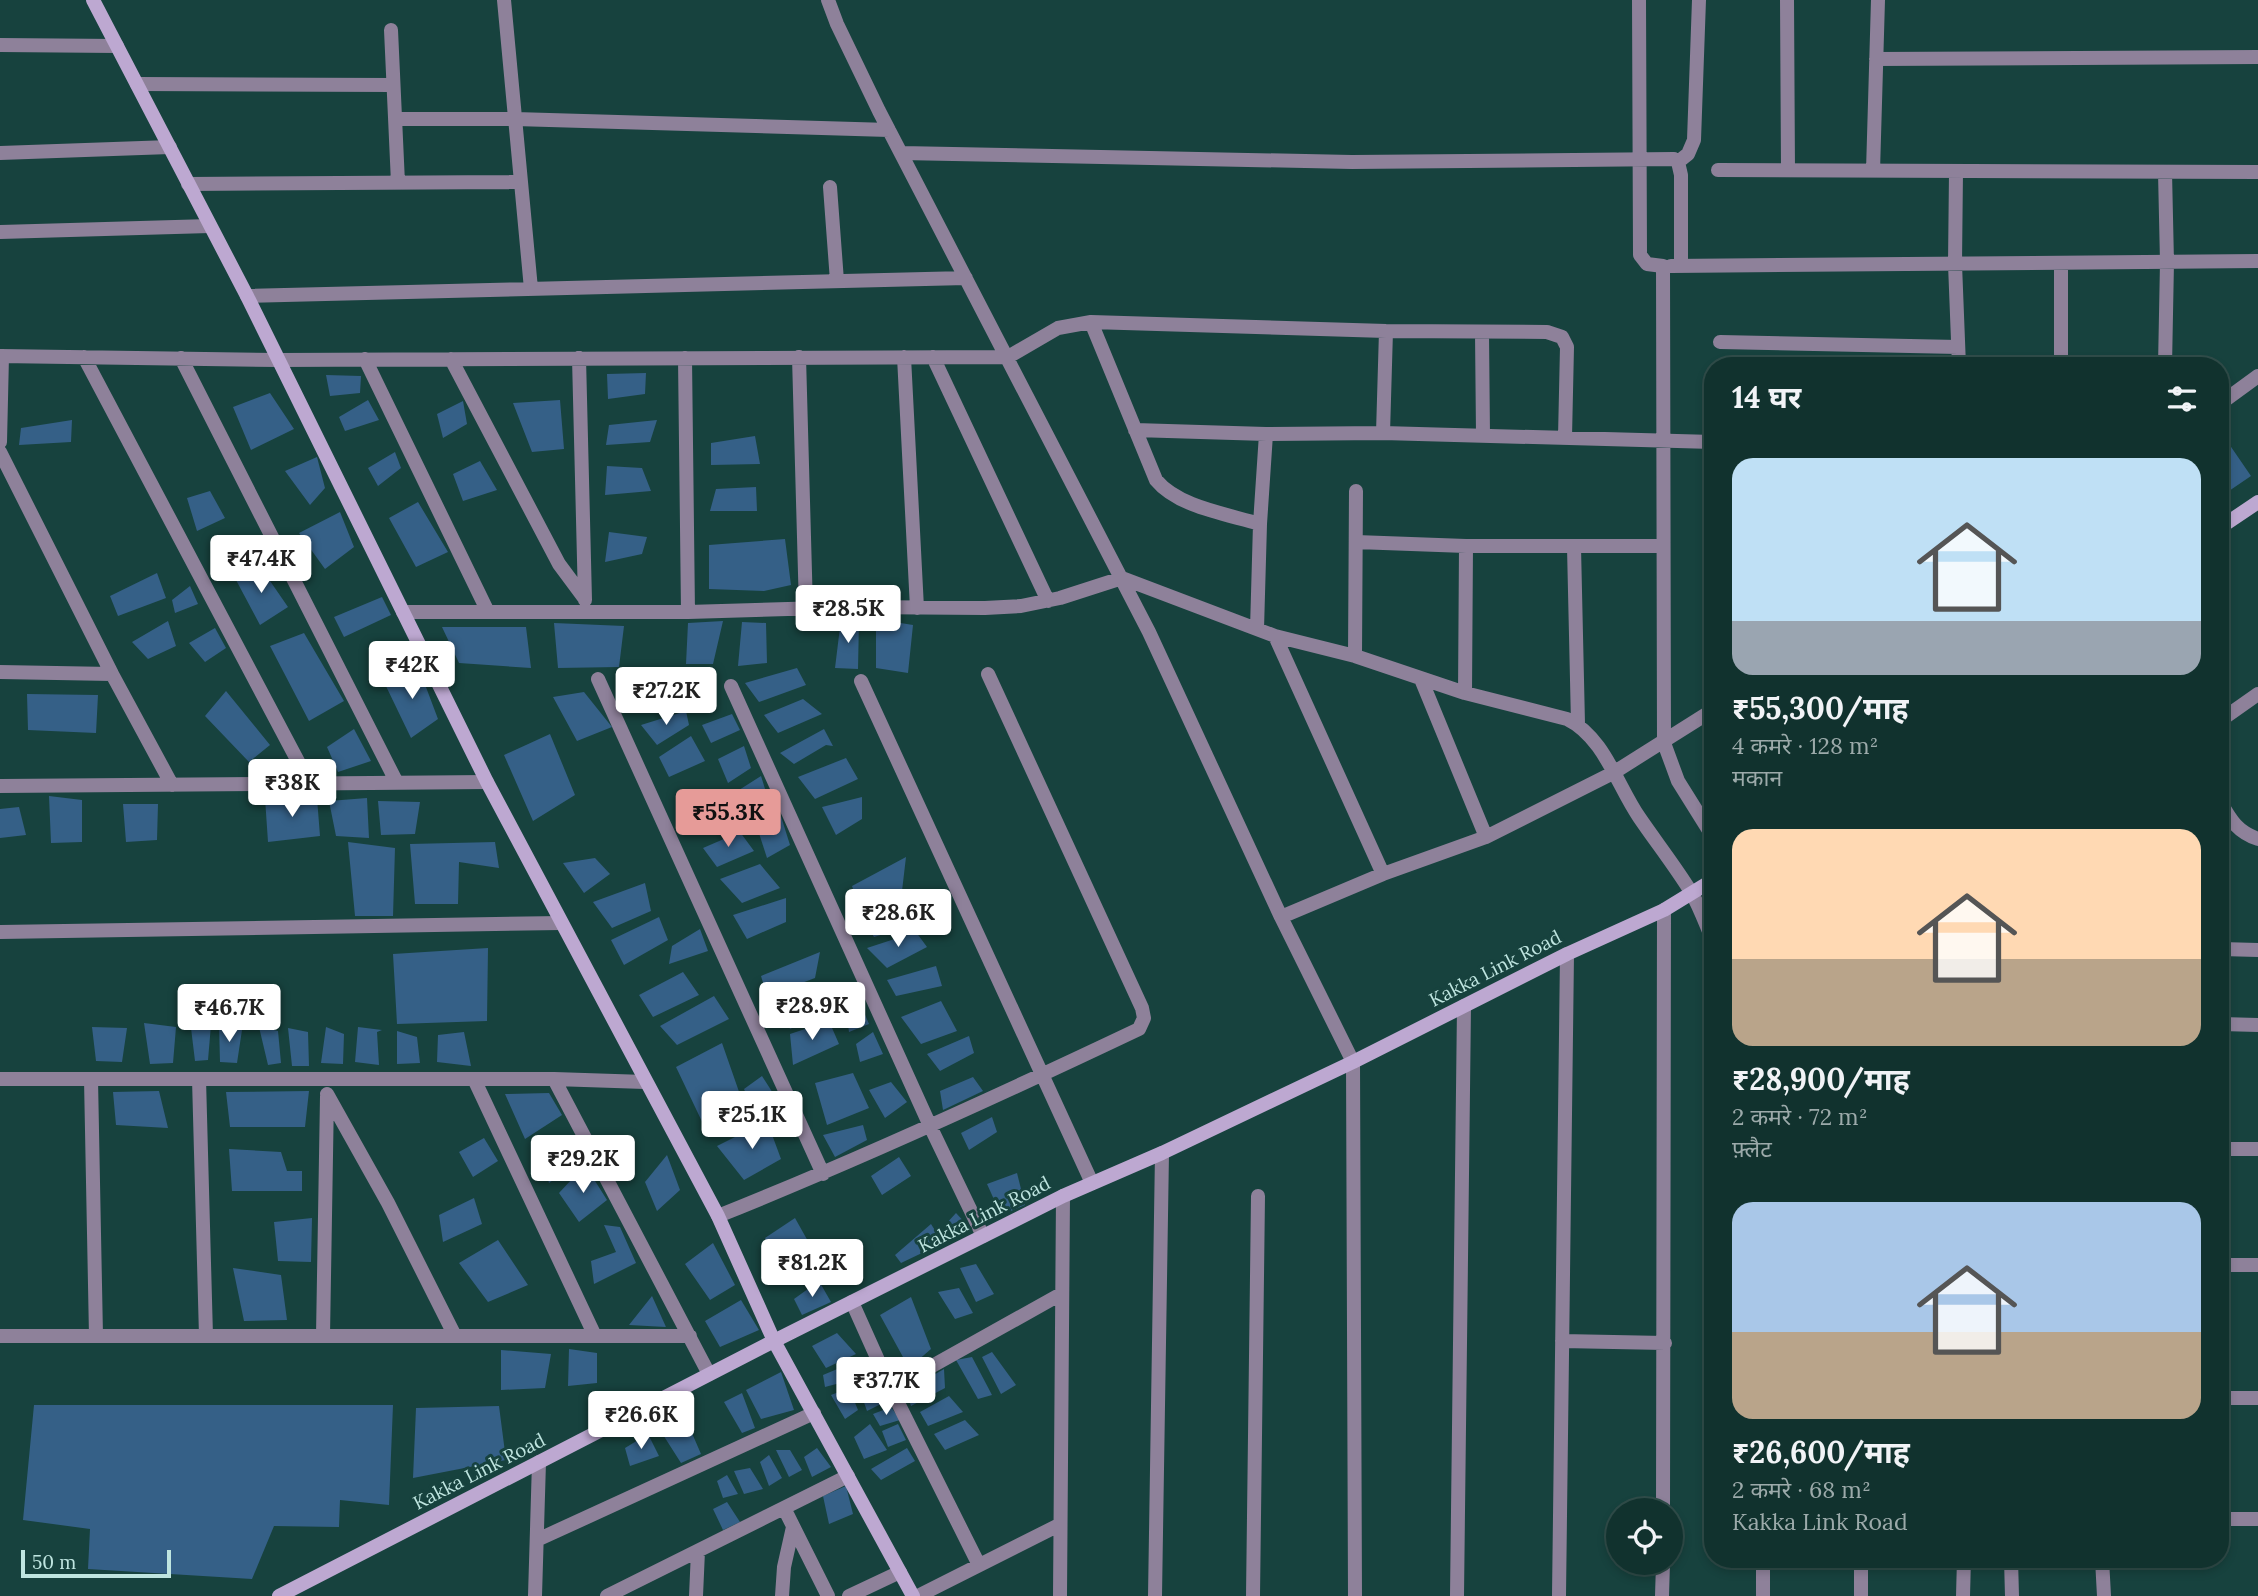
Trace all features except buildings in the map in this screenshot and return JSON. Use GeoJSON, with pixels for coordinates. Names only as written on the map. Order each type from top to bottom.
{"type":"FeatureCollection","features":[{"type":"Feature","properties":{"kind":"street"},"geometry":{"type":"LineString","coordinates":[[93,0],[247,296],[487,782],[718,1216],[774,1341],[913,1596]]}},
{"type":"Feature","properties":{"kind":"street"},"geometry":{"type":"LineString","coordinates":[[504,0],[531,289]]}},
{"type":"Feature","properties":{"kind":"street"},"geometry":{"type":"LineString","coordinates":[[828,0],[836,24],[889,130],[1122,578],[1281,918],[1353,1062],[1355,1596]]}},
{"type":"Feature","properties":{"kind":"street"},"geometry":{"type":"LineString","coordinates":[[1639,0],[1640,255],[1647,264],[1681,266],[2258,261]]}},
{"type":"Feature","properties":{"kind":"street"},"geometry":{"type":"LineString","coordinates":[[1678,162],[1688,154],[1694,140],[1699,0]]}},
{"type":"Feature","properties":{"kind":"street"},"geometry":{"type":"LineString","coordinates":[[1787,0],[1788,170]]}},
{"type":"Feature","properties":{"kind":"street"},"geometry":{"type":"LineString","coordinates":[[1873,171],[1878,0]]}},
{"type":"Feature","properties":{"kind":"street"},"geometry":{"type":"LineString","coordinates":[[391,30],[398,183]]}},
{"type":"Feature","properties":{"kind":"street"},"geometry":{"type":"LineString","coordinates":[[0,46],[117,46]]}},
{"type":"Feature","properties":{"kind":"street"},"geometry":{"type":"LineString","coordinates":[[1876,59],[2258,57]]}},
{"type":"Feature","properties":{"kind":"street"},"geometry":{"type":"LineString","coordinates":[[137,84],[393,85]]}},
{"type":"Feature","properties":{"kind":"street"},"geometry":{"type":"LineString","coordinates":[[395,119],[515,119],[889,130]]}},
{"type":"Feature","properties":{"kind":"street"},"geometry":{"type":"LineString","coordinates":[[0,153],[170,148]]}},
{"type":"Feature","properties":{"kind":"street"},"geometry":{"type":"LineString","coordinates":[[901,153],[1352,162],[1674,159],[1678,162],[1681,175],[1681,266]]}},
{"type":"Feature","properties":{"kind":"street"},"geometry":{"type":"LineString","coordinates":[[1718,170],[2258,172]]}},
{"type":"Feature","properties":{"kind":"street"},"geometry":{"type":"LineString","coordinates":[[1956,172],[1955,264],[1959,357]]}},
{"type":"Feature","properties":{"kind":"street"},"geometry":{"type":"LineString","coordinates":[[2165,172],[2165,357]]}},
{"type":"Feature","properties":{"kind":"street"},"geometry":{"type":"LineString","coordinates":[[188,184],[521,182]]}},
{"type":"Feature","properties":{"kind":"street"},"geometry":{"type":"LineString","coordinates":[[831,187],[837,281]]}},
{"type":"Feature","properties":{"kind":"street"},"geometry":{"type":"LineString","coordinates":[[0,232],[210,226]]}},
{"type":"Feature","properties":{"kind":"street"},"geometry":{"type":"LineString","coordinates":[[2061,357],[2062,264]]}},
{"type":"Feature","properties":{"kind":"street"},"geometry":{"type":"LineString","coordinates":[[1663,266],[1664,743],[1678,781],[1704,823]]}},
{"type":"Feature","properties":{"kind":"street"},"geometry":{"type":"LineString","coordinates":[[247,296],[966,278]]}},
{"type":"Feature","properties":{"kind":"street"},"geometry":{"type":"LineString","coordinates":[[0,442],[1,356],[278,360],[1008,357],[1058,328],[1091,322],[1386,331],[1547,332],[1562,337],[1567,347],[1564,437]]}},
{"type":"Feature","properties":{"kind":"street"},"geometry":{"type":"LineString","coordinates":[[1091,322],[1156,480],[1165,491],[1180,499],[1259,524]]}},
{"type":"Feature","properties":{"kind":"street"},"geometry":{"type":"LineString","coordinates":[[1383,433],[1386,331]]}},
{"type":"Feature","properties":{"kind":"street"},"geometry":{"type":"LineString","coordinates":[[1482,333],[1482,435]]}},
{"type":"Feature","properties":{"kind":"street"},"geometry":{"type":"LineString","coordinates":[[1720,342],[1958,347]]}},
{"type":"Feature","properties":{"kind":"street"},"geometry":{"type":"LineString","coordinates":[[83,357],[310,784]]}},
{"type":"Feature","properties":{"kind":"street"},"geometry":{"type":"LineString","coordinates":[[799,357],[806,609]]}},
{"type":"Feature","properties":{"kind":"street"},"geometry":{"type":"LineString","coordinates":[[904,357],[917,608]]}},
{"type":"Feature","properties":{"kind":"street"},"geometry":{"type":"LineString","coordinates":[[933,357],[1048,601]]}},
{"type":"Feature","properties":{"kind":"street"},"geometry":{"type":"LineString","coordinates":[[181,358],[397,783]]}},
{"type":"Feature","properties":{"kind":"street"},"geometry":{"type":"LineString","coordinates":[[579,358],[585,606]]}},
{"type":"Feature","properties":{"kind":"street"},"geometry":{"type":"LineString","coordinates":[[685,358],[688,612]]}},
{"type":"Feature","properties":{"kind":"street"},"geometry":{"type":"LineString","coordinates":[[365,359],[488,612]]}},
{"type":"Feature","properties":{"kind":"street"},"geometry":{"type":"LineString","coordinates":[[451,359],[559,564],[585,606]]}},
{"type":"Feature","properties":{"kind":"street"},"geometry":{"type":"LineString","coordinates":[[2229,397],[2258,376]]}},
{"type":"Feature","properties":{"kind":"street"},"geometry":{"type":"LineString","coordinates":[[1135,430],[1266,435],[1383,433],[1704,441]]}},
{"type":"Feature","properties":{"kind":"street"},"geometry":{"type":"LineString","coordinates":[[1257,629],[1259,524],[1266,435]]}},
{"type":"Feature","properties":{"kind":"street"},"geometry":{"type":"LineString","coordinates":[[0,452],[112,674],[172,785]]}},
{"type":"Feature","properties":{"kind":"street"},"geometry":{"type":"LineString","coordinates":[[1355,656],[1356,491]]}},
{"type":"Feature","properties":{"kind":"street"},"geometry":{"type":"LineString","coordinates":[[2229,522],[2258,502]]}},
{"type":"Feature","properties":{"kind":"street"},"geometry":{"type":"LineString","coordinates":[[1356,542],[1466,546],[1664,546]]}},
{"type":"Feature","properties":{"kind":"street"},"geometry":{"type":"LineString","coordinates":[[1465,693],[1466,546]]}},
{"type":"Feature","properties":{"kind":"street"},"geometry":{"type":"LineString","coordinates":[[1574,547],[1578,724]]}},
{"type":"Feature","properties":{"kind":"street"},"geometry":{"type":"LineString","coordinates":[[403,612],[488,612],[585,606],[688,612],[985,608],[1048,601],[1122,578],[1275,636],[1355,656],[1421,680],[1578,724],[1589,734],[1638,816],[1692,894],[1704,921]]}},
{"type":"Feature","properties":{"kind":"street"},"geometry":{"type":"LineString","coordinates":[[1275,636],[1383,874]]}},
{"type":"Feature","properties":{"kind":"street"},"geometry":{"type":"LineString","coordinates":[[0,672],[112,674]]}},
{"type":"Feature","properties":{"kind":"street"},"geometry":{"type":"LineString","coordinates":[[718,1216],[931,1128],[1139,1029],[1142,1024],[1144,1013],[988,674]]}},
{"type":"Feature","properties":{"kind":"street"},"geometry":{"type":"LineString","coordinates":[[598,680],[823,1174]]}},
{"type":"Feature","properties":{"kind":"street"},"geometry":{"type":"LineString","coordinates":[[1421,680],[1486,837]]}},
{"type":"Feature","properties":{"kind":"street"},"geometry":{"type":"LineString","coordinates":[[861,681],[1092,1183]]}},
{"type":"Feature","properties":{"kind":"street"},"geometry":{"type":"LineString","coordinates":[[731,687],[931,1128],[983,1236]]}},
{"type":"Feature","properties":{"kind":"street"},"geometry":{"type":"LineString","coordinates":[[2229,714],[2258,694]]}},
{"type":"Feature","properties":{"kind":"street"},"geometry":{"type":"LineString","coordinates":[[1281,918],[1383,874],[1486,837],[1614,773],[1704,716]]}},
{"type":"Feature","properties":{"kind":"street"},"geometry":{"type":"LineString","coordinates":[[0,786],[487,782]]}},
{"type":"Feature","properties":{"kind":"street"},"geometry":{"type":"LineString","coordinates":[[2229,818],[2243,833],[2258,839]]}},
{"type":"Feature","properties":{"kind":"street","name":"Kakka Link Road"},"geometry":{"type":"LineString","coordinates":[[279,1596],[709,1374],[1063,1196],[1162,1153],[1353,1062],[1567,954],[1664,910],[1704,886]]}},
{"type":"Feature","properties":{"kind":"street"},"geometry":{"type":"LineString","coordinates":[[1663,1498],[1664,910]]}},
{"type":"Feature","properties":{"kind":"street"},"geometry":{"type":"LineString","coordinates":[[0,932],[561,923]]}},
{"type":"Feature","properties":{"kind":"street"},"geometry":{"type":"LineString","coordinates":[[2229,949],[2258,950]]}},
{"type":"Feature","properties":{"kind":"street"},"geometry":{"type":"LineString","coordinates":[[1559,1596],[1567,954]]}},
{"type":"Feature","properties":{"kind":"street"},"geometry":{"type":"LineString","coordinates":[[1457,1596],[1464,1006]]}},
{"type":"Feature","properties":{"kind":"street"},"geometry":{"type":"LineString","coordinates":[[2229,1024],[2258,1025]]}},
{"type":"Feature","properties":{"kind":"street"},"geometry":{"type":"LineString","coordinates":[[0,1079],[200,1079],[326,1087],[474,1079],[645,1082]]}},
{"type":"Feature","properties":{"kind":"street"},"geometry":{"type":"LineString","coordinates":[[91,1079],[96,1336]]}},
{"type":"Feature","properties":{"kind":"street"},"geometry":{"type":"LineString","coordinates":[[200,1079],[206,1336]]}},
{"type":"Feature","properties":{"kind":"street"},"geometry":{"type":"LineString","coordinates":[[474,1079],[595,1336]]}},
{"type":"Feature","properties":{"kind":"street"},"geometry":{"type":"LineString","coordinates":[[554,1079],[709,1374]]}},
{"type":"Feature","properties":{"kind":"street"},"geometry":{"type":"LineString","coordinates":[[324,1336],[326,1087]]}},
{"type":"Feature","properties":{"kind":"street"},"geometry":{"type":"LineString","coordinates":[[326,1087],[455,1336]]}},
{"type":"Feature","properties":{"kind":"street"},"geometry":{"type":"LineString","coordinates":[[2229,1149],[2258,1149]]}},
{"type":"Feature","properties":{"kind":"street"},"geometry":{"type":"LineString","coordinates":[[1155,1596],[1162,1153]]}},
{"type":"Feature","properties":{"kind":"street"},"geometry":{"type":"LineString","coordinates":[[1060,1596],[1063,1196]]}},
{"type":"Feature","properties":{"kind":"street"},"geometry":{"type":"LineString","coordinates":[[1253,1596],[1258,1196]]}},
{"type":"Feature","properties":{"kind":"street"},"geometry":{"type":"LineString","coordinates":[[2229,1265],[2258,1265]]}},
{"type":"Feature","properties":{"kind":"street"},"geometry":{"type":"LineString","coordinates":[[891,1389],[1061,1294]]}},
{"type":"Feature","properties":{"kind":"street"},"geometry":{"type":"LineString","coordinates":[[852,1302],[891,1389],[979,1565]]}},
{"type":"Feature","properties":{"kind":"street"},"geometry":{"type":"LineString","coordinates":[[0,1336],[690,1336]]}},
{"type":"Feature","properties":{"kind":"street"},"geometry":{"type":"LineString","coordinates":[[1562,1341],[1665,1343]]}},
{"type":"Feature","properties":{"kind":"street"},"geometry":{"type":"LineString","coordinates":[[2229,1398],[2258,1398]]}},
{"type":"Feature","properties":{"kind":"street"},"geometry":{"type":"LineString","coordinates":[[537,1540],[814,1413]]}},
{"type":"Feature","properties":{"kind":"street"},"geometry":{"type":"LineString","coordinates":[[535,1596],[539,1462]]}},
{"type":"Feature","properties":{"kind":"street"},"geometry":{"type":"LineString","coordinates":[[611,1595],[848,1476]]}},
{"type":"Feature","properties":{"kind":"street"},"geometry":{"type":"LineString","coordinates":[[784,1508],[828,1596]]}},
{"type":"Feature","properties":{"kind":"street"},"geometry":{"type":"LineString","coordinates":[[2229,1519],[2258,1520]]}},
{"type":"Feature","properties":{"kind":"street"},"geometry":{"type":"LineString","coordinates":[[918,1596],[1059,1525]]}},
{"type":"Feature","properties":{"kind":"street"},"geometry":{"type":"LineString","coordinates":[[782,1596],[793,1527]]}},
{"type":"Feature","properties":{"kind":"street"},"geometry":{"type":"LineString","coordinates":[[696,1596],[698,1551]]}},
{"type":"Feature","properties":{"kind":"street"},"geometry":{"type":"LineString","coordinates":[[1763,1568],[1763,1596]]}},
{"type":"Feature","properties":{"kind":"street"},"geometry":{"type":"LineString","coordinates":[[1861,1568],[1861,1596]]}},
{"type":"Feature","properties":{"kind":"street"},"geometry":{"type":"LineString","coordinates":[[1963,1596],[1964,1568]]}},
{"type":"Feature","properties":{"kind":"street"},"geometry":{"type":"LineString","coordinates":[[2011,1568],[2012,1596]]}},
{"type":"Feature","properties":{"kind":"street"},"geometry":{"type":"LineString","coordinates":[[2102,1568],[2104,1596]]}},
{"type":"Feature","properties":{"kind":"street"},"geometry":{"type":"LineString","coordinates":[[849,1596],[900,1572]]}},
{"type":"Feature","properties":{"kind":"street"},"geometry":{"type":"LineString","coordinates":[[1662,1596],[1663,1575]]}}]}
